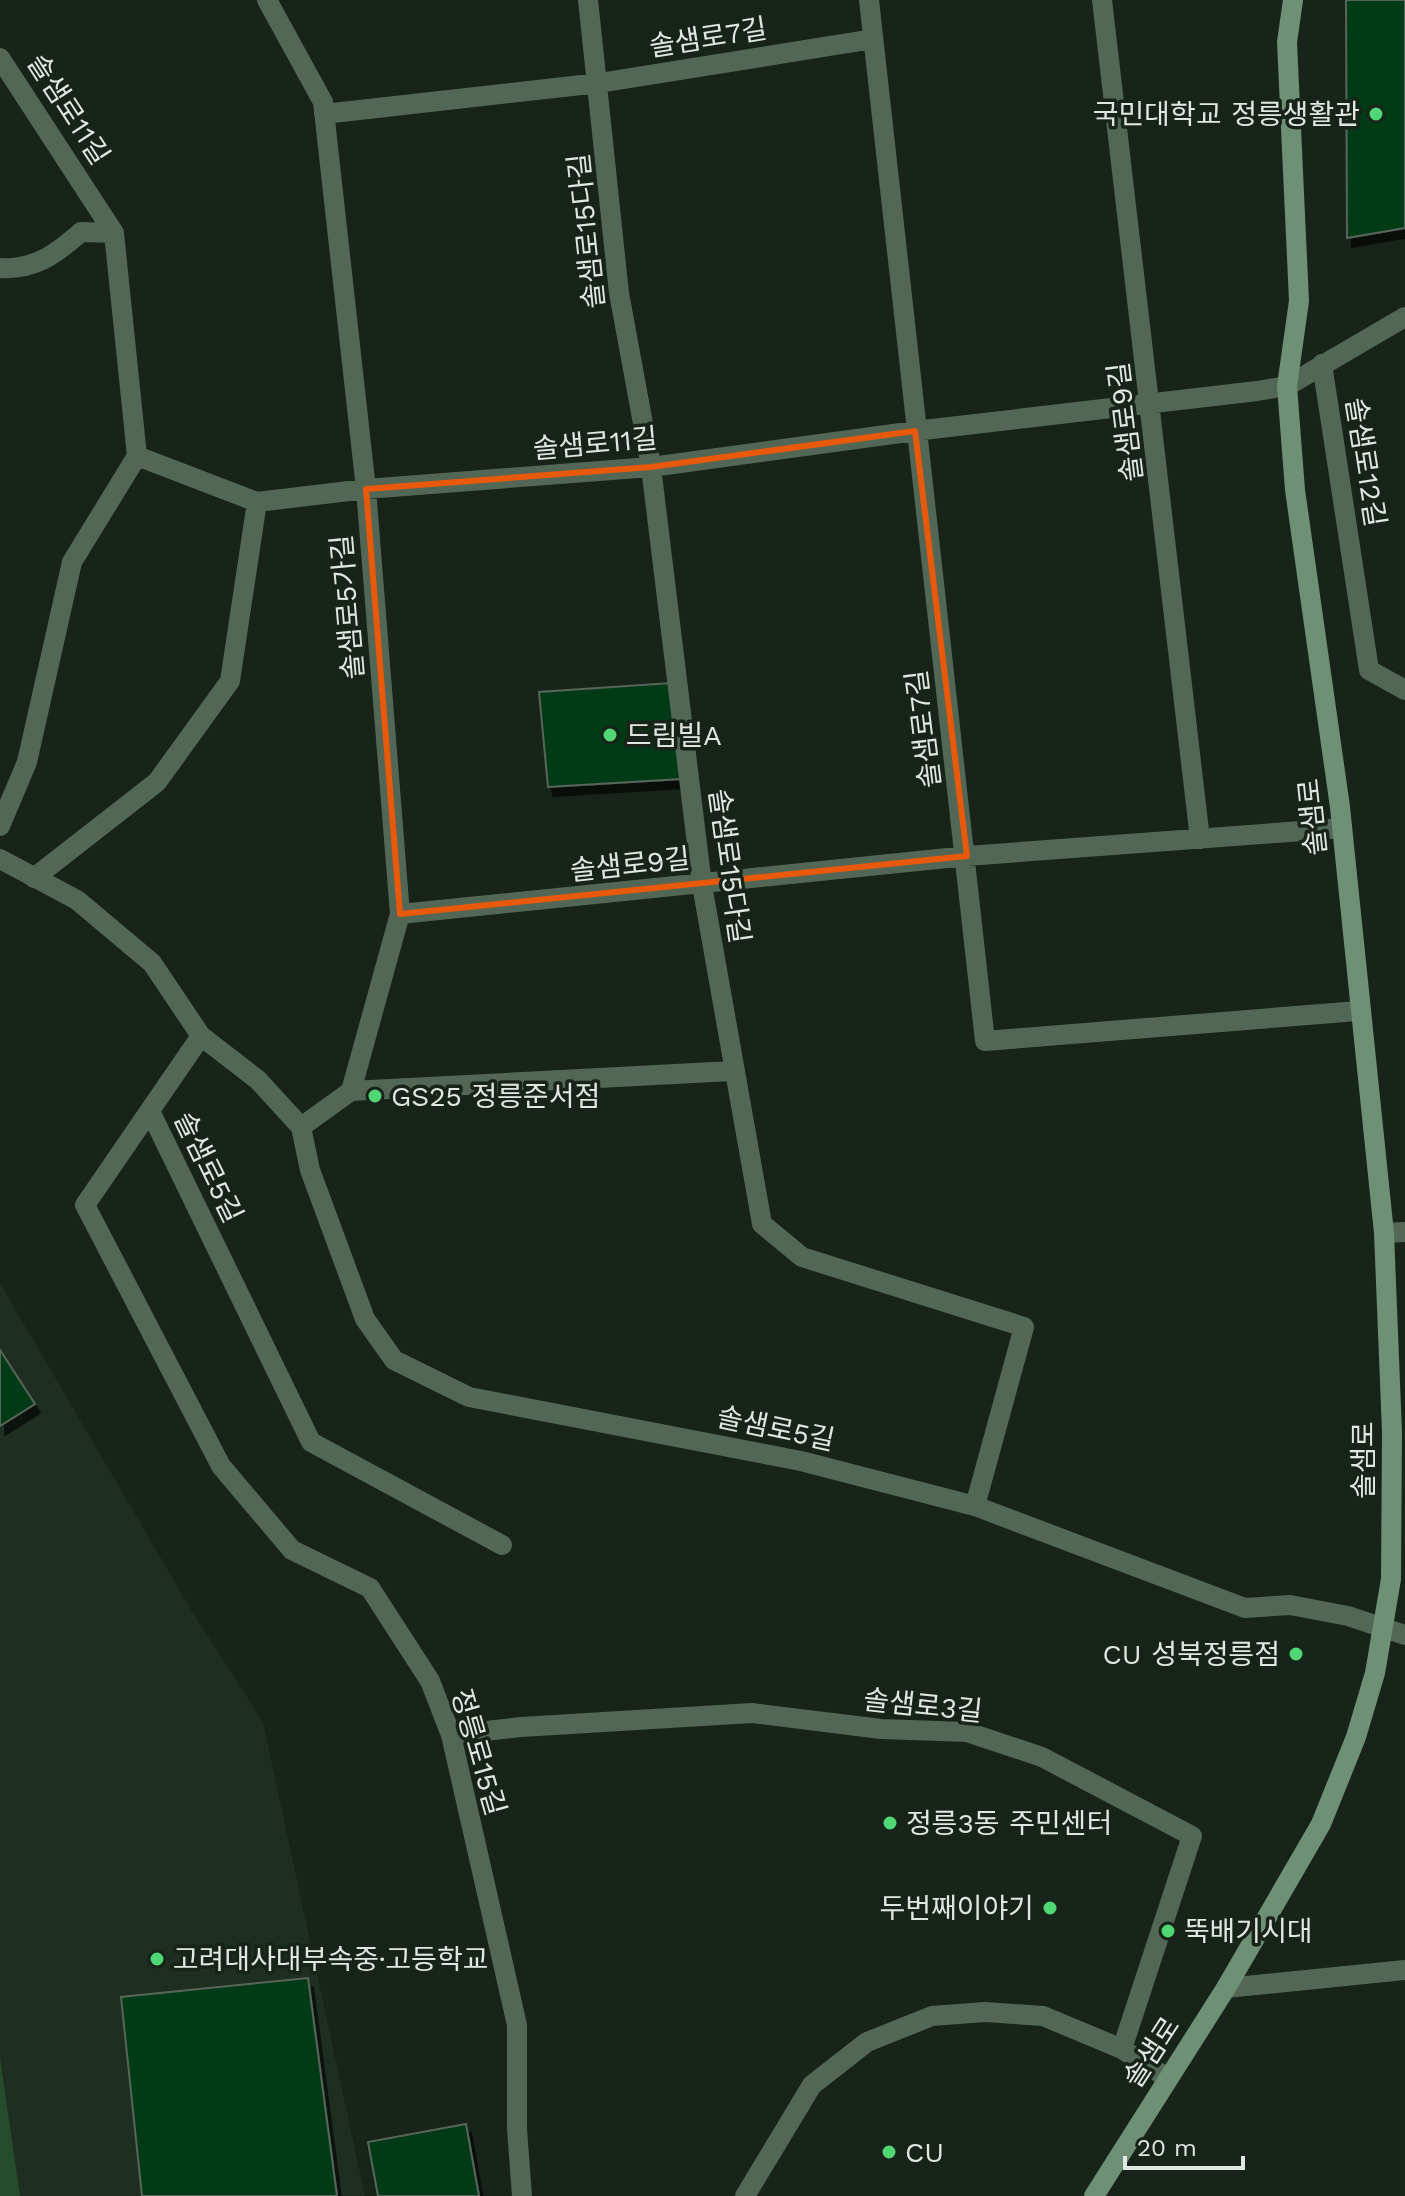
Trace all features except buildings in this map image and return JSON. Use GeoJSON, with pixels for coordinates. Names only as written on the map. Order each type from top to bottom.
{"type":"FeatureCollection","features":[{"type":"Feature","properties":{"kind":"main road","name":"솔샘로"},"geometry":{"type":"LineString","coordinates":[[1094,2196],[1166,2077],[1226,1988],[1321,1824],[1356,1737],[1384,1631],[1391,1579],[1392,1432],[1384,1233],[1358,1011],[1342,828],[1295,490],[1287,386],[1299,301],[1287,42],[1293,0]]}},
{"type":"Feature","properties":{"kind":"street","name":"솔샘로5가길"},"geometry":{"type":"LineString","coordinates":[[267,0],[323,102],[366,489],[400,914],[351,1091]]}},
{"type":"Feature","properties":{"kind":"street","name":"솔샘로15다길"},"geometry":{"type":"LineString","coordinates":[[588,0],[619,293],[651,467],[702,885],[732,1071],[762,1224],[802,1257],[1024,1327],[975,1506]]}},
{"type":"Feature","properties":{"kind":"street","name":"솔샘로7길"},"geometry":{"type":"LineString","coordinates":[[869,0],[915,431],[967,856],[985,1041],[1358,1011]]}},
{"type":"Feature","properties":{"kind":"street","name":"솔샘로9길"},"geometry":{"type":"LineString","coordinates":[[1102,0],[1152,403],[1200,839]]}},
{"type":"Feature","properties":{"kind":"street","name":"솔샘로7길"},"geometry":{"type":"LineString","coordinates":[[599,83],[873,39]]}},
{"type":"Feature","properties":{"kind":"street","name":"솔샘로11길"},"geometry":{"type":"LineString","coordinates":[[0,58],[114,233],[137,456],[257,502],[366,489],[651,467],[1287,386]]}},
{"type":"Feature","properties":{"kind":"street"},"geometry":{"type":"LineString","coordinates":[[324,114],[599,83]]}},
{"type":"Feature","properties":{"kind":"street"},"geometry":{"type":"LineString","coordinates":[[0,268],[34,265],[56,254],[81,232],[114,233]]}},
{"type":"Feature","properties":{"kind":"street"},"geometry":{"type":"LineString","coordinates":[[1287,386],[1405,317]]}},
{"type":"Feature","properties":{"kind":"street","name":"솔샘로12길"},"geometry":{"type":"LineString","coordinates":[[1322,364],[1369,670],[1405,690]]}},
{"type":"Feature","properties":{"kind":"street"},"geometry":{"type":"LineString","coordinates":[[0,826],[27,762],[72,562],[137,456]]}},
{"type":"Feature","properties":{"kind":"street"},"geometry":{"type":"LineString","coordinates":[[34,878],[157,782],[230,681],[257,502]]}},
{"type":"Feature","properties":{"kind":"street","name":"솔샘로9길"},"geometry":{"type":"LineString","coordinates":[[400,914],[967,856],[1342,828]]}},
{"type":"Feature","properties":{"kind":"street"},"geometry":{"type":"LineString","coordinates":[[0,859],[77,900],[152,963],[201,1036],[258,1080],[301,1127],[351,1091],[732,1071]]}},
{"type":"Feature","properties":{"kind":"street","name":"솔샘로5길"},"geometry":{"type":"LineString","coordinates":[[85,1205],[201,1036]]}},
{"type":"Feature","properties":{"kind":"street","name":"솔샘로5길"},"geometry":{"type":"LineString","coordinates":[[150,1111],[311,1442],[502,1545]]}},
{"type":"Feature","properties":{"kind":"street","name":"솔샘로5길"},"geometry":{"type":"LineString","coordinates":[[301,1127],[310,1170],[365,1319],[394,1360],[469,1397],[801,1461],[975,1506],[1245,1608],[1290,1605],[1348,1616],[1384,1631]]}},
{"type":"Feature","properties":{"kind":"street","name":"정릉로15길"},"geometry":{"type":"LineString","coordinates":[[85,1205],[221,1466],[292,1550],[370,1588],[430,1681],[451,1735],[517,2025],[517,2129],[522,2196]]}},
{"type":"Feature","properties":{"kind":"street"},"geometry":{"type":"LineString","coordinates":[[1384,1233],[1405,1232]]}},
{"type":"Feature","properties":{"kind":"street"},"geometry":{"type":"LineString","coordinates":[[1384,1631],[1405,1635]]}},
{"type":"Feature","properties":{"kind":"street","name":"솔샘로3길"},"geometry":{"type":"LineString","coordinates":[[451,1735],[521,1727],[752,1713],[881,1729],[967,1732],[1042,1757],[1192,1836],[1122,2049]]}},
{"type":"Feature","properties":{"kind":"street"},"geometry":{"type":"LineString","coordinates":[[1226,1988],[1405,1970]]}},
{"type":"Feature","properties":{"kind":"street"},"geometry":{"type":"LineString","coordinates":[[745,2196],[812,2085],[867,2042],[932,2016],[985,2012],[1043,2016],[1122,2049],[1166,2077]]}},
{"type":"Feature","properties":{"kind":"highlighted area"},"geometry":{"type":"Polygon","coordinates":[[[915,431],[967,856],[400,914],[366,489],[651,467],[915,431]]]}},
{"type":"Feature","properties":{"kind":"shaded area","name":"고려대사대부속중·고등학교"},"geometry":{"type":"Polygon","coordinates":[[[0,1283],[193,1613],[263,1722],[365,2196],[0,2196],[0,1283]]]}},
{"type":"Feature","properties":{"kind":"green space"},"geometry":{"type":"Polygon","coordinates":[[[0,2058],[20,2196],[0,2196],[0,2058]]]}},
{"type":"Feature","properties":{"kind":"place","name":"국민대학교 정릉생활관"},"geometry":{"type":"Point","coordinates":[1376,114]}},
{"type":"Feature","properties":{"kind":"place","name":"드림빌A"},"geometry":{"type":"Point","coordinates":[610,735]}},
{"type":"Feature","properties":{"kind":"place","name":"GS25 정릉준서점"},"geometry":{"type":"Point","coordinates":[375,1096]}},
{"type":"Feature","properties":{"kind":"place","name":"CU 성북정릉점"},"geometry":{"type":"Point","coordinates":[1296,1654]}},
{"type":"Feature","properties":{"kind":"place","name":"정릉3동 주민센터"},"geometry":{"type":"Point","coordinates":[890,1823]}},
{"type":"Feature","properties":{"kind":"place","name":"두번째이야기"},"geometry":{"type":"Point","coordinates":[1050,1908]}},
{"type":"Feature","properties":{"kind":"place","name":"뚝배기시대"},"geometry":{"type":"Point","coordinates":[1168,1931]}},
{"type":"Feature","properties":{"kind":"place","name":"고려대사대부속중·고등학교"},"geometry":{"type":"Point","coordinates":[157,1959]}},
{"type":"Feature","properties":{"kind":"place","name":"CU"},"geometry":{"type":"Point","coordinates":[889,2152]}}]}
